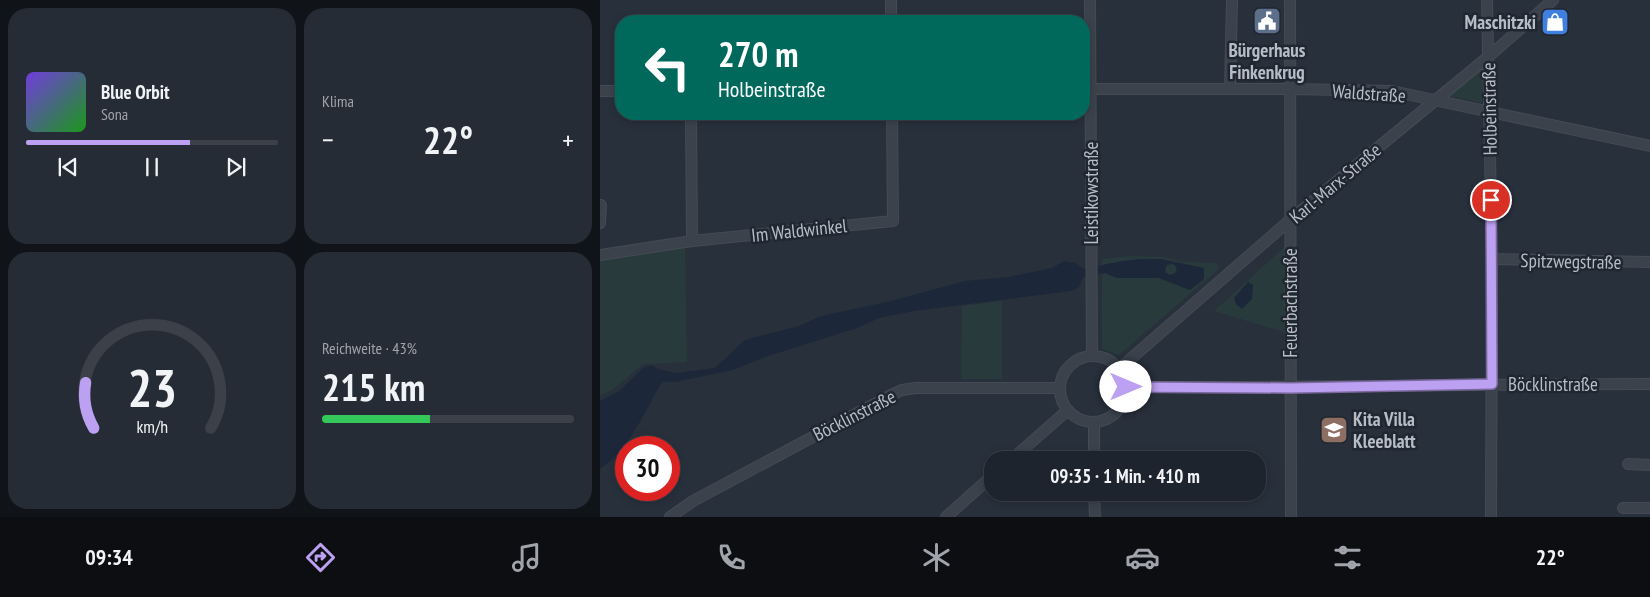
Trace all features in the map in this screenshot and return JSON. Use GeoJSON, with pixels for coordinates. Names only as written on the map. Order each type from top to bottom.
{"type":"FeatureCollection","features":[{"type":"Feature","properties":{"kind":"street"},"geometry":{"type":"LineString","coordinates":[[891,0],[891,15]]}},
{"type":"Feature","properties":{"kind":"street","name":"Leistikowstraße"},"geometry":{"type":"LineString","coordinates":[[1089,15],[1090,0]]}},
{"type":"Feature","properties":{"kind":"street"},"geometry":{"type":"LineString","coordinates":[[1230,89],[1232,0]]}},
{"type":"Feature","properties":{"kind":"street","name":"Feuerbachstraße"},"geometry":{"type":"LineString","coordinates":[[1290,0],[1291,517]]}},
{"type":"Feature","properties":{"kind":"street","name":"Holbeinstraße"},"geometry":{"type":"LineString","coordinates":[[1487,0],[1492,259],[1491,517]]}},
{"type":"Feature","properties":{"kind":"street","name":"Karl-Marx-Straße"},"geometry":{"type":"LineString","coordinates":[[1119,369],[1290,220],[1488,57],[1553,0]]}},
{"type":"Feature","properties":{"kind":"street","name":"Waldstraße"},"geometry":{"type":"LineString","coordinates":[[1090,89],[1392,91],[1650,146]]}},
{"type":"Feature","properties":{"kind":"street"},"geometry":{"type":"LineString","coordinates":[[600,91],[615,91]]}},
{"type":"Feature","properties":{"kind":"street"},"geometry":{"type":"LineString","coordinates":[[691,120],[692,241]]}},
{"type":"Feature","properties":{"kind":"street","name":"Im Waldwinkel"},"geometry":{"type":"LineString","coordinates":[[600,253],[692,241],[893,221],[892,120]]}},
{"type":"Feature","properties":{"kind":"street","name":"Leistikowstraße"},"geometry":{"type":"LineString","coordinates":[[1088,120],[1092,265],[1092,356]]}},
{"type":"Feature","properties":{"kind":"street"},"geometry":{"type":"LineString","coordinates":[[600,223],[601,206]]}},
{"type":"Feature","properties":{"kind":"street","name":"Spitzwegstraße"},"geometry":{"type":"LineString","coordinates":[[1492,259],[1650,262]]}},
{"type":"Feature","properties":{"kind":"street"},"geometry":{"type":"LineString","coordinates":[[1092,356],[1107,359],[1119,369],[1126,387],[1124,400],[1117,411],[1107,419],[1094,422],[1080,419],[1068,410],[1062,400],[1060,388],[1062,376],[1069,366],[1079,358],[1092,356]]}},
{"type":"Feature","properties":{"kind":"street","name":"Böcklinstraße"},"geometry":{"type":"LineString","coordinates":[[1126,387],[1291,388],[1492,384],[1650,384]]}},
{"type":"Feature","properties":{"kind":"street","name":"Böcklinstraße"},"geometry":{"type":"LineString","coordinates":[[670,517],[693,501],[864,408],[902,390],[916,388],[1060,388]]}},
{"type":"Feature","properties":{"kind":"street"},"geometry":{"type":"LineString","coordinates":[[1021,451],[1068,410]]}},
{"type":"Feature","properties":{"kind":"street"},"geometry":{"type":"LineString","coordinates":[[1094,422],[1094,451]]}},
{"type":"Feature","properties":{"kind":"street"},"geometry":{"type":"LineString","coordinates":[[1628,464],[1650,465]]}},
{"type":"Feature","properties":{"kind":"street"},"geometry":{"type":"LineString","coordinates":[[946,517],[984,483]]}},
{"type":"Feature","properties":{"kind":"street"},"geometry":{"type":"LineString","coordinates":[[1094,501],[1094,517]]}},
{"type":"Feature","properties":{"kind":"street"},"geometry":{"type":"LineString","coordinates":[[1623,508],[1650,508]]}},
{"type":"Feature","properties":{"kind":"shaded area"},"geometry":{"type":"Polygon","coordinates":[[[1483,68],[1482,103],[1448,96],[1483,68]]]}},
{"type":"Feature","properties":{"kind":"shaded area"},"geometry":{"type":"Polygon","coordinates":[[[1287,245],[1284,332],[1214,311],[1287,245]]]}},
{"type":"Feature","properties":{"kind":"shaded area"},"geometry":{"type":"Polygon","coordinates":[[[685,248],[687,362],[643,364],[613,389],[600,396],[600,260],[685,248]]]}},
{"type":"Feature","properties":{"kind":"shaded area"},"geometry":{"type":"Polygon","coordinates":[[[1132,256],[1163,257],[1183,262],[1215,263],[1220,268],[1119,355],[1102,349],[1102,275],[1105,273],[1117,278],[1159,278],[1190,290],[1203,268],[1153,260],[1128,261],[1102,266],[1102,259],[1132,256]]]}},
{"type":"Feature","properties":{"kind":"shaded area"},"geometry":{"type":"Polygon","coordinates":[[[1171,263],[1177,269],[1171,275],[1165,269],[1171,263]]]}},
{"type":"Feature","properties":{"kind":"shaded area"},"geometry":{"type":"Polygon","coordinates":[[[1002,301],[1002,379],[961,379],[962,306],[1002,301]]]}},
{"type":"Feature","properties":{"kind":"water"},"geometry":{"type":"Polygon","coordinates":[[[1161,259],[1204,268],[1204,279],[1190,290],[1159,278],[1117,278],[1105,273],[1083,277],[1079,287],[1072,291],[914,311],[879,318],[857,328],[765,357],[733,370],[675,382],[662,382],[631,436],[615,436],[615,457],[600,469],[600,401],[619,391],[643,368],[651,365],[658,369],[676,373],[715,368],[745,340],[799,326],[821,316],[891,301],[965,281],[1009,277],[1052,268],[1064,261],[1076,263],[1083,269],[1122,261],[1161,259]],[[1173,264],[1167,265],[1165,268],[1165,272],[1169,275],[1177,271],[1173,264]]]}},
{"type":"Feature","properties":{"kind":"water"},"geometry":{"type":"Polygon","coordinates":[[[1248,282],[1253,285],[1252,299],[1242,309],[1236,304],[1234,298],[1248,282]]]}},
{"type":"Feature","properties":{"kind":"place","name":"Bürgerhaus Finkenkrug"},"geometry":{"type":"Point","coordinates":[1267,21]}},
{"type":"Feature","properties":{"kind":"place","name":"Maschitzki"},"geometry":{"type":"Point","coordinates":[1555,22]}},
{"type":"Feature","properties":{"kind":"place","name":"Kita Villa Kleeblatt"},"geometry":{"type":"Point","coordinates":[1334,430]}},
{"type":"Feature","properties":{"kind":"route"},"geometry":{"type":"LineString","coordinates":[[1126,387],[1291,388],[1492,384],[1491,200]]}}]}
